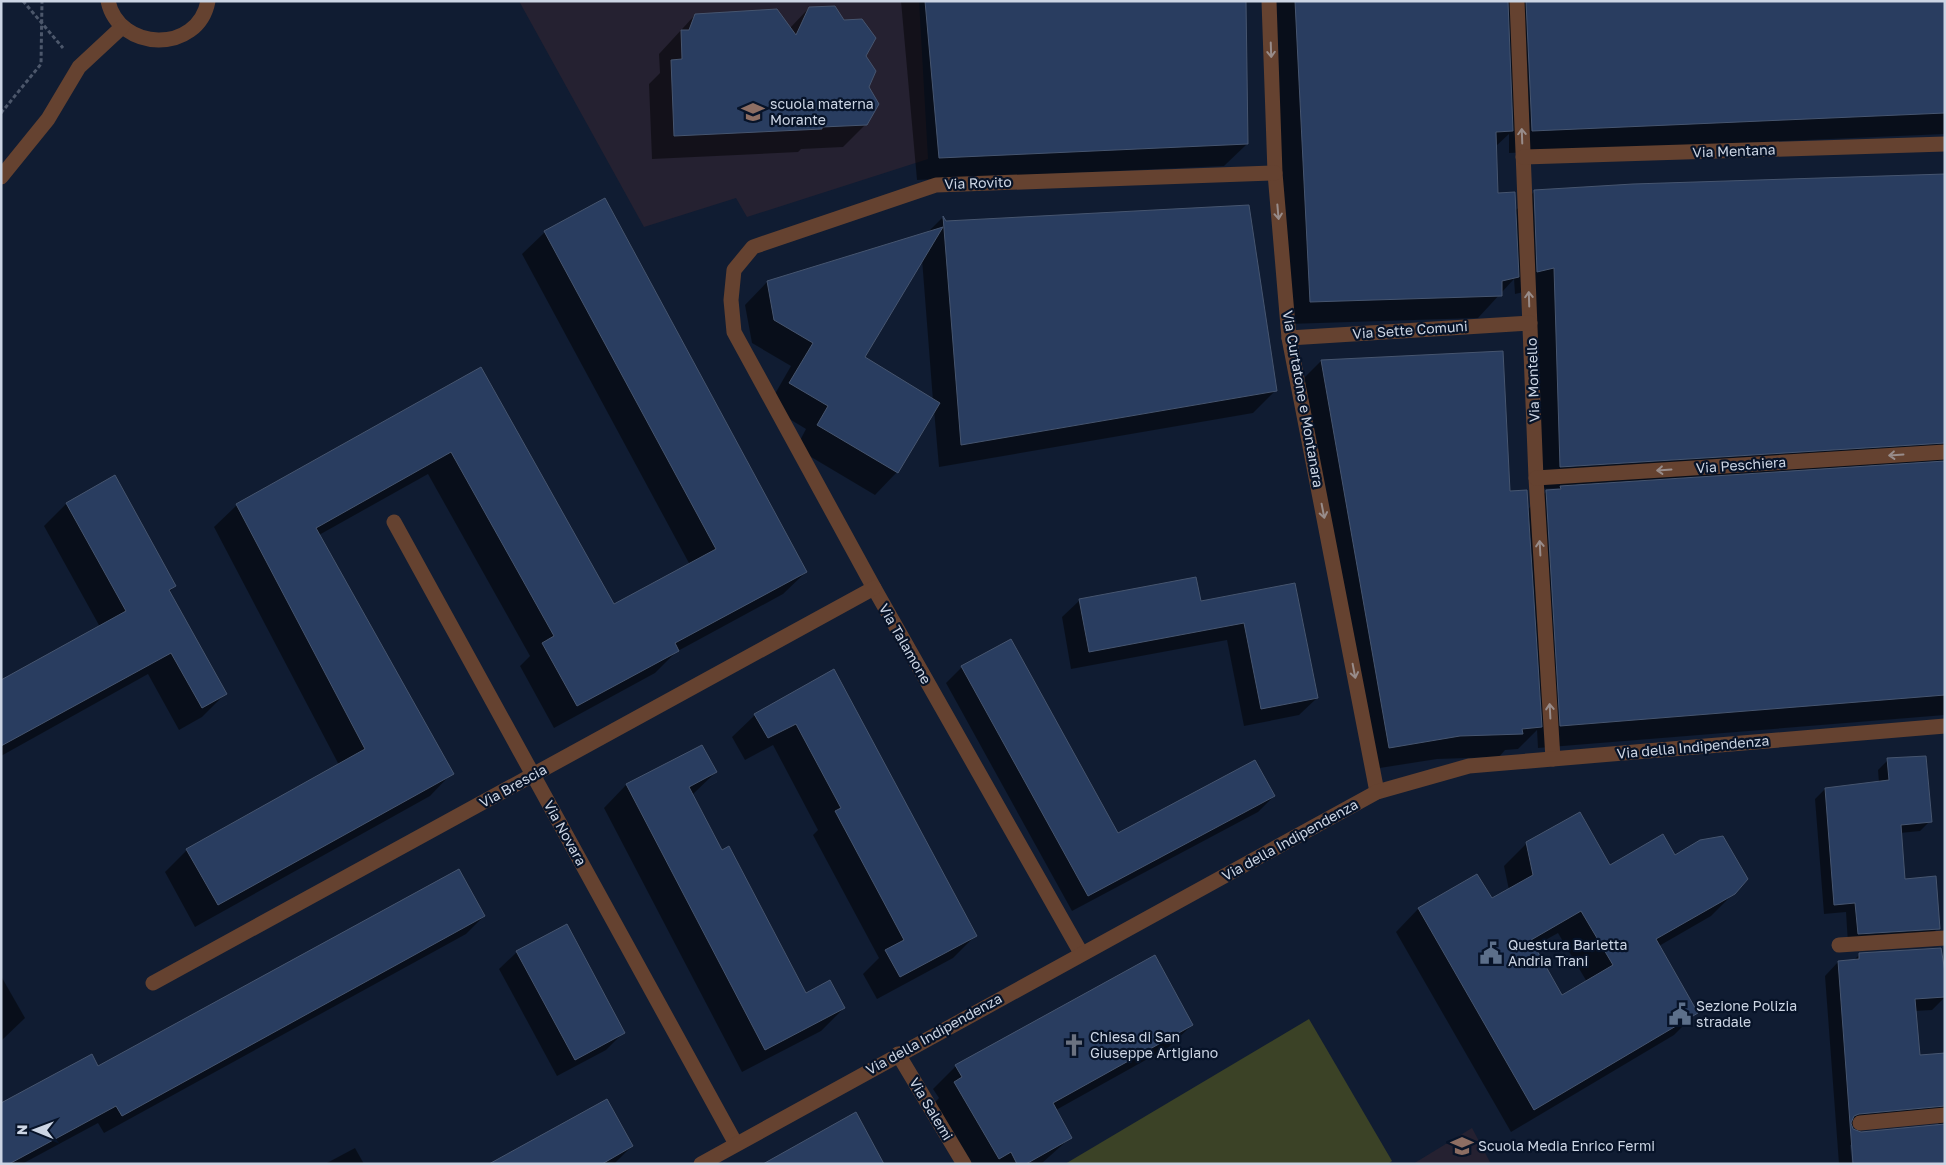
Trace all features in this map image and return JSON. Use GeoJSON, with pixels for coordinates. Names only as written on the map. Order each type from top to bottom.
{"type":"FeatureCollection","features":[{"type":"Feature","properties":{"kind":"street"},"geometry":{"type":"LineString","coordinates":[[108,1],[110,11],[122,28],[139,38],[160,42],[179,37],[196,25],[208,1]]}},
{"type":"Feature","properties":{"kind":"street","name":"Via Curtatone e Montanara"},"geometry":{"type":"LineString","coordinates":[[1269,1],[1275,172],[1289,338],[1377,792]]}},
{"type":"Feature","properties":{"kind":"street","name":"Via Montello"},"geometry":{"type":"LineString","coordinates":[[1517,1],[1536,478],[1552,759]]}},
{"type":"Feature","properties":{"kind":"street"},"geometry":{"type":"LineString","coordinates":[[1,177],[48,119],[79,67],[122,28]]}},
{"type":"Feature","properties":{"kind":"street","name":"Via Mentana"},"geometry":{"type":"LineString","coordinates":[[1523,157],[1945,144]]}},
{"type":"Feature","properties":{"kind":"street","name":"Via Rovito"},"geometry":{"type":"LineString","coordinates":[[734,332],[731,300],[734,270],[753,247],[936,185],[1275,172]]}},
{"type":"Feature","properties":{"kind":"street","name":"Via Sette Comuni"},"geometry":{"type":"LineString","coordinates":[[1289,338],[1530,323]]}},
{"type":"Feature","properties":{"kind":"street","name":"Via Talamone"},"geometry":{"type":"LineString","coordinates":[[734,332],[874,588],[1081,953]]}},
{"type":"Feature","properties":{"kind":"street","name":"Via Peschiera"},"geometry":{"type":"LineString","coordinates":[[1536,478],[1945,452]]}},
{"type":"Feature","properties":{"kind":"street","name":"Via Novara"},"geometry":{"type":"LineString","coordinates":[[394,522],[736,1144]]}},
{"type":"Feature","properties":{"kind":"street","name":"Via Brescia"},"geometry":{"type":"LineString","coordinates":[[153,983],[874,588]]}},
{"type":"Feature","properties":{"kind":"street","name":"Via della Indipendenza"},"geometry":{"type":"LineString","coordinates":[[701,1164],[1081,953],[1377,792],[1469,766],[1945,726]]}},
{"type":"Feature","properties":{"kind":"street"},"geometry":{"type":"LineString","coordinates":[[1839,945],[1945,938]]}},
{"type":"Feature","properties":{"kind":"street","name":"Via Salemi"},"geometry":{"type":"LineString","coordinates":[[898,1054],[964,1164]]}},
{"type":"Feature","properties":{"kind":"street"},"geometry":{"type":"LineString","coordinates":[[1860,1123],[1945,1115]]}},
{"type":"Feature","properties":{"kind":"path"},"geometry":{"type":"LineString","coordinates":[[23,1],[79,67]]}},
{"type":"Feature","properties":{"kind":"path"},"geometry":{"type":"LineString","coordinates":[[1,113],[40,64],[42,1]]}},
{"type":"Feature","properties":{"kind":"shaded area","name":"scuola materna Morante"},"geometry":{"type":"Polygon","coordinates":[[[519,1],[919,1],[928,159],[747,217],[736,198],[644,227],[519,1]]]}},
{"type":"Feature","properties":{"kind":"shaded area","name":"Scuola Media Enrico Fermi"},"geometry":{"type":"Polygon","coordinates":[[[1472,1128],[1491,1164],[1413,1164],[1472,1128]]]}},
{"type":"Feature","properties":{"kind":"green space"},"geometry":{"type":"Polygon","coordinates":[[[1309,1019],[1392,1161],[1388,1164],[1065,1164],[1309,1019]]]}},
{"type":"Feature","properties":{"kind":"building"},"geometry":{"type":"Polygon","coordinates":[[[925,1],[1246,1],[1248,144],[939,158],[925,1]]]}},
{"type":"Feature","properties":{"kind":"building"},"geometry":{"type":"Polygon","coordinates":[[[1295,1],[1508,1],[1513,131],[1496,132],[1498,193],[1515,192],[1519,277],[1502,281],[1502,296],[1310,302],[1295,1]]]}},
{"type":"Feature","properties":{"kind":"building"},"geometry":{"type":"Polygon","coordinates":[[[1526,1],[1945,1],[1945,113],[1532,131],[1526,1]]]}},
{"type":"Feature","properties":{"kind":"building"},"geometry":{"type":"Polygon","coordinates":[[[835,6],[844,20],[862,19],[876,38],[866,56],[876,71],[869,87],[879,104],[867,125],[674,136],[671,60],[682,59],[681,30],[689,30],[695,14],[777,9],[796,35],[809,7],[835,6]]]}},
{"type":"Feature","properties":{"kind":"building"},"geometry":{"type":"Polygon","coordinates":[[[1945,174],[1945,443],[1560,467],[1554,268],[1537,272],[1534,190],[1633,184],[1945,174]]]}},
{"type":"Feature","properties":{"kind":"building"},"geometry":{"type":"Polygon","coordinates":[[[605,198],[807,572],[675,643],[679,651],[577,706],[542,643],[554,636],[451,452],[316,528],[454,774],[218,905],[186,849],[365,749],[236,504],[481,367],[614,604],[716,549],[544,231],[605,198]]]}},
{"type":"Feature","properties":{"kind":"building"},"geometry":{"type":"Polygon","coordinates":[[[1249,205],[1277,391],[961,445],[943,216],[946,221],[1249,205]]]}},
{"type":"Feature","properties":{"kind":"building"},"geometry":{"type":"Polygon","coordinates":[[[943,227],[865,357],[940,403],[898,473],[817,425],[828,406],[789,383],[813,343],[774,320],[767,281],[943,227]]]}},
{"type":"Feature","properties":{"kind":"building"},"geometry":{"type":"Polygon","coordinates":[[[1503,351],[1510,491],[1527,490],[1542,727],[1522,729],[1523,734],[1460,736],[1389,748],[1321,360],[1503,351]]]}},
{"type":"Feature","properties":{"kind":"building"},"geometry":{"type":"Polygon","coordinates":[[[1945,461],[1945,695],[1560,726],[1546,490],[1561,489],[1560,486],[1945,461]]]}},
{"type":"Feature","properties":{"kind":"building"},"geometry":{"type":"Polygon","coordinates":[[[115,475],[176,586],[169,590],[227,694],[202,708],[171,653],[1,746],[1,680],[126,611],[66,503],[115,475]]]}},
{"type":"Feature","properties":{"kind":"building"},"geometry":{"type":"Polygon","coordinates":[[[1196,577],[1201,601],[1295,583],[1318,698],[1261,709],[1244,623],[1089,652],[1079,599],[1196,577]]]}},
{"type":"Feature","properties":{"kind":"building"},"geometry":{"type":"Polygon","coordinates":[[[1011,639],[1118,833],[1255,760],[1275,796],[1088,896],[961,666],[1011,639]]]}},
{"type":"Feature","properties":{"kind":"building"},"geometry":{"type":"Polygon","coordinates":[[[834,669],[977,936],[900,977],[885,950],[904,940],[835,811],[841,808],[796,724],[768,738],[754,714],[834,669]]]}},
{"type":"Feature","properties":{"kind":"building"},"geometry":{"type":"Polygon","coordinates":[[[702,745],[717,772],[689,787],[722,850],[729,846],[806,993],[830,980],[845,1008],[765,1050],[626,784],[702,745]]]}},
{"type":"Feature","properties":{"kind":"building"},"geometry":{"type":"Polygon","coordinates":[[[1926,756],[1932,822],[1901,825],[1905,879],[1936,876],[1940,929],[1858,934],[1855,903],[1834,905],[1825,788],[1889,780],[1887,758],[1926,756]]]}},
{"type":"Feature","properties":{"kind":"building","name":"Questura Barletta Andria Trani"},"geometry":{"type":"Polygon","coordinates":[[[1580,812],[1610,865],[1663,834],[1675,855],[1700,840],[1723,836],[1748,879],[1735,894],[1656,939],[1698,1013],[1534,1110],[1418,908],[1477,874],[1492,898],[1533,875],[1526,842],[1580,812]],[[1581,911],[1531,940],[1562,995],[1613,965],[1581,911]]]}},
{"type":"Feature","properties":{"kind":"building"},"geometry":{"type":"Polygon","coordinates":[[[459,869],[485,916],[122,1116],[116,1106],[9,1164],[1,1164],[1,1103],[92,1054],[98,1066],[459,869]]]}},
{"type":"Feature","properties":{"kind":"building"},"geometry":{"type":"Polygon","coordinates":[[[567,924],[625,1033],[575,1060],[516,951],[567,924]]]}},
{"type":"Feature","properties":{"kind":"building"},"geometry":{"type":"Polygon","coordinates":[[[1941,948],[1945,972],[1945,997],[1915,999],[1920,1055],[1945,1053],[1945,1106],[1859,1114],[1854,1116],[1851,1123],[1853,1129],[1861,1132],[1945,1124],[1945,1164],[1853,1164],[1838,961],[1859,959],[1859,953],[1941,948]]]}},
{"type":"Feature","properties":{"kind":"building","name":"Chiesa di San Giuseppe Artigiano"},"geometry":{"type":"Polygon","coordinates":[[[1155,955],[1193,1025],[1053,1103],[1072,1138],[1026,1164],[1017,1164],[1011,1152],[999,1159],[954,1082],[962,1077],[955,1065],[1155,955]]]}},
{"type":"Feature","properties":{"kind":"building"},"geometry":{"type":"Polygon","coordinates":[[[607,1099],[633,1146],[602,1164],[489,1164],[607,1099]]]}},
{"type":"Feature","properties":{"kind":"building"},"geometry":{"type":"Polygon","coordinates":[[[856,1112],[884,1164],[763,1164],[856,1112]]]}},
{"type":"Feature","properties":{"kind":"place","name":"scuola materna Morante"},"geometry":{"type":"Point","coordinates":[753,112]}},
{"type":"Feature","properties":{"kind":"place","name":"Questura Barletta Andria Trani"},"geometry":{"type":"Point","coordinates":[1491,953]}},
{"type":"Feature","properties":{"kind":"place","name":"Sezione Polizia stradale"},"geometry":{"type":"Point","coordinates":[1680,1014]}},
{"type":"Feature","properties":{"kind":"place","name":"Chiesa di San Giuseppe Artigiano"},"geometry":{"type":"Point","coordinates":[1074,1045]}},
{"type":"Feature","properties":{"kind":"place","name":"Scuola Media Enrico Fermi"},"geometry":{"type":"Point","coordinates":[1462,1146]}}]}
